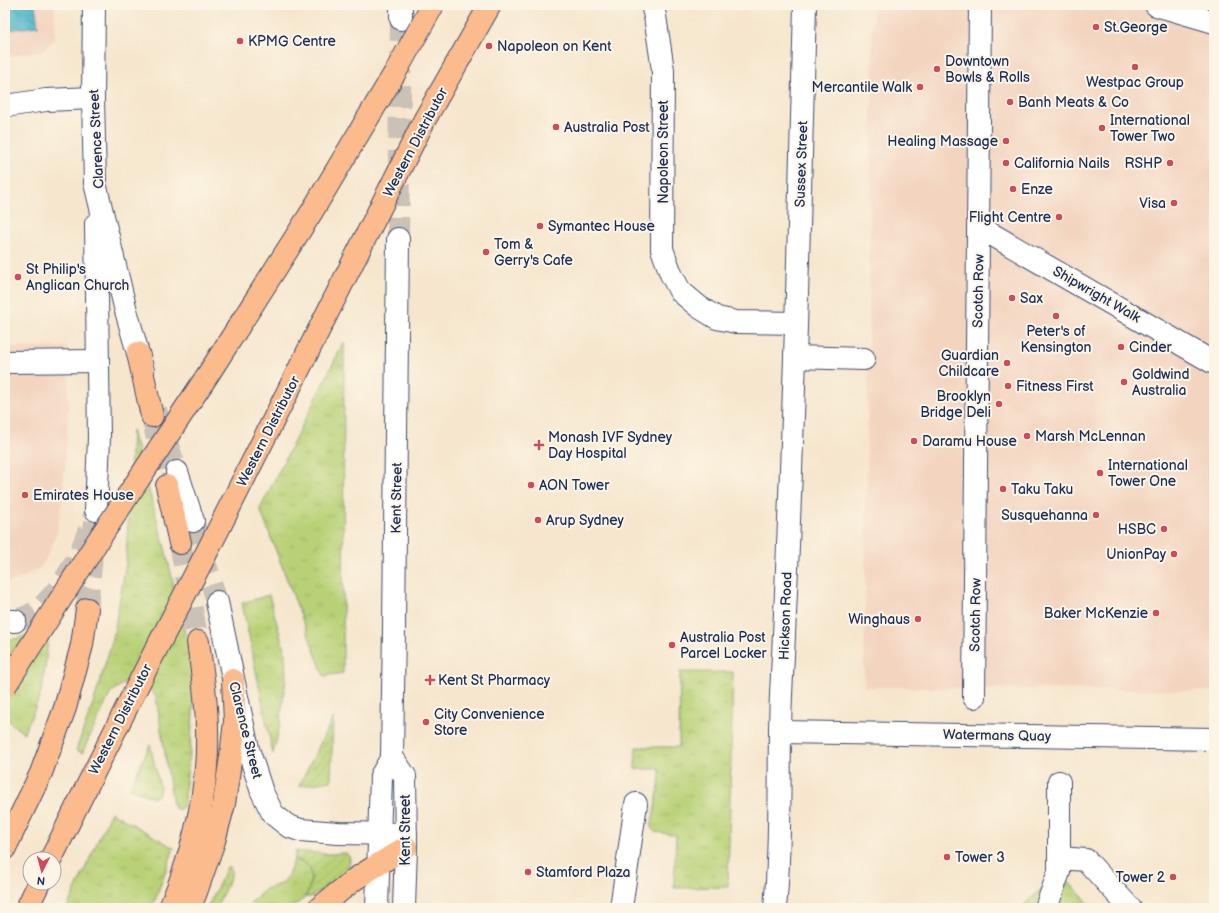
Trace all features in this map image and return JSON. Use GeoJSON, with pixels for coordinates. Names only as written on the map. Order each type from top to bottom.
{"type":"FeatureCollection","features":[{"type":"Feature","properties":{"kind":"highway"},"geometry":{"type":"LineString","coordinates":[[5,686],[97,542],[209,373],[311,213],[396,71],[433,5]]}},
{"type":"Feature","properties":{"kind":"highway","name":"Western Distributor"},"geometry":{"type":"LineString","coordinates":[[55,851],[150,660],[211,544],[425,119],[490,5]]}},
{"type":"Feature","properties":{"kind":"highway"},"geometry":{"type":"LineString","coordinates":[[138,353],[154,413]]}},
{"type":"Feature","properties":{"kind":"highway"},"geometry":{"type":"LineString","coordinates":[[172,479],[180,543]]}},
{"type":"Feature","properties":{"kind":"highway"},"geometry":{"type":"LineString","coordinates":[[5,848],[41,773],[66,708],[82,645],[87,609]]}},
{"type":"Feature","properties":{"kind":"highway"},"geometry":{"type":"LineString","coordinates":[[170,908],[190,851],[205,776],[208,731],[204,682],[198,642]]}},
{"type":"Feature","properties":{"kind":"highway"},"geometry":{"type":"LineString","coordinates":[[188,908],[195,895],[214,841],[224,804],[234,729],[233,680]]}},
{"type":"Feature","properties":{"kind":"highway"},"geometry":{"type":"LineString","coordinates":[[319,908],[406,841]]}},
{"type":"Feature","properties":{"kind":"highway"},"geometry":{"type":"LineString","coordinates":[[27,908],[35,891]]}},
{"type":"Feature","properties":{"kind":"street","name":"Clarence Street"},"geometry":{"type":"LineString","coordinates":[[94,5],[93,98],[95,183],[125,307],[138,353]]}},
{"type":"Feature","properties":{"kind":"street","name":"Napoleon Street"},"geometry":{"type":"LineString","coordinates":[[652,5],[663,70],[662,249],[671,274],[680,291],[699,307],[717,318],[736,322],[796,323]]}},
{"type":"Feature","properties":{"kind":"street","name":"Sussex Street"},"geometry":{"type":"LineString","coordinates":[[796,323],[805,5]]}},
{"type":"Feature","properties":{"kind":"street","name":"Scotch Row"},"geometry":{"type":"LineString","coordinates":[[974,697],[980,5]]}},
{"type":"Feature","properties":{"kind":"street"},"geometry":{"type":"LineString","coordinates":[[1156,5],[1214,22]]}},
{"type":"Feature","properties":{"kind":"street"},"geometry":{"type":"LineString","coordinates":[[5,106],[46,100],[93,98]]}},
{"type":"Feature","properties":{"kind":"street"},"geometry":{"type":"LineString","coordinates":[[95,183],[100,438],[96,510]]}},
{"type":"Feature","properties":{"kind":"street","name":"Shipwright Walk"},"geometry":{"type":"LineString","coordinates":[[979,227],[1214,363]]}},
{"type":"Feature","properties":{"kind":"street","name":"Kent Street"},"geometry":{"type":"LineString","coordinates":[[377,908],[377,864],[381,776],[392,757],[398,239]]}},
{"type":"Feature","properties":{"kind":"street","name":"Hickson Road"},"geometry":{"type":"LineString","coordinates":[[775,908],[779,864],[780,732],[796,323]]}},
{"type":"Feature","properties":{"kind":"street"},"geometry":{"type":"LineString","coordinates":[[795,357],[864,359]]}},
{"type":"Feature","properties":{"kind":"street"},"geometry":{"type":"LineString","coordinates":[[5,362],[98,361]]}},
{"type":"Feature","properties":{"kind":"street"},"geometry":{"type":"LineString","coordinates":[[172,479],[193,521]]}},
{"type":"Feature","properties":{"kind":"street","name":"Clarence Street"},"geometry":{"type":"LineString","coordinates":[[217,602],[248,750],[262,792],[273,814],[288,826],[300,830],[378,834],[406,841]]}},
{"type":"Feature","properties":{"kind":"street","name":"Watermans Quay"},"geometry":{"type":"LineString","coordinates":[[780,732],[1214,739]]}},
{"type":"Feature","properties":{"kind":"street","name":"Kent Street"},"geometry":{"type":"LineString","coordinates":[[392,757],[405,776],[406,841],[404,908]]}},
{"type":"Feature","properties":{"kind":"street"},"geometry":{"type":"LineString","coordinates":[[1046,908],[1059,872],[1059,782]]}},
{"type":"Feature","properties":{"kind":"street"},"geometry":{"type":"LineString","coordinates":[[621,908],[636,804]]}},
{"type":"Feature","properties":{"kind":"street"},"geometry":{"type":"LineString","coordinates":[[1059,858],[1086,860],[1130,908]]}},
{"type":"Feature","properties":{"kind":"shaded area"},"geometry":{"type":"Polygon","coordinates":[[[5,5],[55,5],[55,39],[43,51],[5,57],[5,5]]]}},
{"type":"Feature","properties":{"kind":"shaded area"},"geometry":{"type":"Polygon","coordinates":[[[873,5],[1214,5],[1214,691],[864,687],[873,5]]]}},
{"type":"Feature","properties":{"kind":"shaded area"},"geometry":{"type":"Polygon","coordinates":[[[5,347],[68,347],[69,406],[63,492],[57,532],[41,567],[21,579],[5,584],[5,347]]]}},
{"type":"Feature","properties":{"kind":"green space"},"geometry":{"type":"Polygon","coordinates":[[[344,342],[343,673],[324,676],[260,509],[344,342]]]}},
{"type":"Feature","properties":{"kind":"green space"},"geometry":{"type":"Polygon","coordinates":[[[132,430],[166,552],[190,654],[194,699],[190,751],[183,807],[180,809],[176,809],[173,805],[156,697],[147,686],[129,680],[111,692],[82,753],[76,750],[93,704],[113,638],[126,563],[132,430]]]}},
{"type":"Feature","properties":{"kind":"green space"},"geometry":{"type":"Polygon","coordinates":[[[269,595],[285,653],[286,678],[280,725],[273,754],[242,603],[269,595]]]}},
{"type":"Feature","properties":{"kind":"green space"},"geometry":{"type":"Polygon","coordinates":[[[49,631],[43,685],[38,701],[24,733],[15,727],[5,717],[5,640],[49,631]]]}},
{"type":"Feature","properties":{"kind":"green space"},"geometry":{"type":"Polygon","coordinates":[[[680,672],[733,672],[728,887],[674,888],[676,835],[655,832],[651,828],[659,787],[660,769],[635,769],[636,747],[679,747],[680,672]]]}},
{"type":"Feature","properties":{"kind":"green space"},"geometry":{"type":"Polygon","coordinates":[[[333,718],[331,781],[299,786],[333,718]]]}},
{"type":"Feature","properties":{"kind":"green space"},"geometry":{"type":"Polygon","coordinates":[[[150,745],[160,787],[159,794],[154,798],[130,788],[150,745]]]}},
{"type":"Feature","properties":{"kind":"green space"},"geometry":{"type":"Polygon","coordinates":[[[111,812],[174,848],[152,908],[67,908],[111,812]]]}},
{"type":"Feature","properties":{"kind":"green space"},"geometry":{"type":"Polygon","coordinates":[[[296,851],[328,854],[346,853],[350,858],[349,868],[334,881],[311,897],[306,897],[311,881],[311,873],[307,865],[294,859],[296,851]]]}},
{"type":"Feature","properties":{"kind":"green space"},"geometry":{"type":"Polygon","coordinates":[[[294,859],[308,865],[312,872],[306,897],[291,908],[248,908],[252,901],[266,889],[283,883],[288,876],[294,859]]]}},
{"type":"Feature","properties":{"kind":"green space"},"geometry":{"type":"Polygon","coordinates":[[[228,866],[231,869],[231,876],[216,908],[207,908],[228,866]]]}},
{"type":"Feature","properties":{"kind":"green space"},"geometry":{"type":"Polygon","coordinates":[[[1059,872],[1093,908],[1021,908],[1059,872]]]}},
{"type":"Feature","properties":{"kind":"water"},"geometry":{"type":"Polygon","coordinates":[[[6,5],[35,5],[38,26],[9,30],[6,5]]]}},
{"type":"Feature","properties":{"kind":"tunnel"},"geometry":{"type":"LineString","coordinates":[[398,239],[401,19]]}},
{"type":"Feature","properties":{"kind":"tunnel"},"geometry":{"type":"LineString","coordinates":[[156,410],[177,472]]}},
{"type":"Feature","properties":{"kind":"tunnel"},"geometry":{"type":"LineString","coordinates":[[152,416],[167,486]]}},
{"type":"Feature","properties":{"kind":"tunnel"},"geometry":{"type":"LineString","coordinates":[[15,621],[30,615],[44,605],[65,579],[77,557],[96,510]]}},
{"type":"Feature","properties":{"kind":"tunnel"},"geometry":{"type":"LineString","coordinates":[[87,609],[96,510]]}},
{"type":"Feature","properties":{"kind":"tunnel"},"geometry":{"type":"LineString","coordinates":[[193,521],[217,602]]}},
{"type":"Feature","properties":{"kind":"tunnel"},"geometry":{"type":"LineString","coordinates":[[180,543],[198,642]]}},
{"type":"Feature","properties":{"kind":"place","name":"St.George"},"geometry":{"type":"Point","coordinates":[1096,27]}},
{"type":"Feature","properties":{"kind":"place","name":"KPMG Centre"},"geometry":{"type":"Point","coordinates":[240,41]}},
{"type":"Feature","properties":{"kind":"place","name":"Napoleon on Kent"},"geometry":{"type":"Point","coordinates":[489,46]}},
{"type":"Feature","properties":{"kind":"place","name":"Westpac Group"},"geometry":{"type":"Point","coordinates":[1135,67]}},
{"type":"Feature","properties":{"kind":"place","name":"Downtown Bowls & Rolls"},"geometry":{"type":"Point","coordinates":[937,69]}},
{"type":"Feature","properties":{"kind":"place","name":"Mercantile Walk"},"geometry":{"type":"Point","coordinates":[920,87]}},
{"type":"Feature","properties":{"kind":"place","name":"Banh Meats & Co"},"geometry":{"type":"Point","coordinates":[1010,102]}},
{"type":"Feature","properties":{"kind":"place","name":"Australia Post"},"geometry":{"type":"Point","coordinates":[556,127]}},
{"type":"Feature","properties":{"kind":"place","name":"International Tower Two"},"geometry":{"type":"Point","coordinates":[1102,128]}},
{"type":"Feature","properties":{"kind":"place","name":"Healing Massage"},"geometry":{"type":"Point","coordinates":[1006,141]}},
{"type":"Feature","properties":{"kind":"place","name":"California Nails"},"geometry":{"type":"Point","coordinates":[1006,163]}},
{"type":"Feature","properties":{"kind":"place","name":"RSHP"},"geometry":{"type":"Point","coordinates":[1170,163]}},
{"type":"Feature","properties":{"kind":"place","name":"Enze"},"geometry":{"type":"Point","coordinates":[1013,189]}},
{"type":"Feature","properties":{"kind":"place","name":"Visa"},"geometry":{"type":"Point","coordinates":[1174,203]}},
{"type":"Feature","properties":{"kind":"place","name":"Flight Centre"},"geometry":{"type":"Point","coordinates":[1059,217]}},
{"type":"Feature","properties":{"kind":"place","name":"Symantec House"},"geometry":{"type":"Point","coordinates":[540,226]}},
{"type":"Feature","properties":{"kind":"place","name":"Tom & Gerry's Cafe"},"geometry":{"type":"Point","coordinates":[486,252]}},
{"type":"Feature","properties":{"kind":"place","name":"St Philip's Anglican Church"},"geometry":{"type":"Point","coordinates":[18,277]}},
{"type":"Feature","properties":{"kind":"place","name":"Sax"},"geometry":{"type":"Point","coordinates":[1012,298]}},
{"type":"Feature","properties":{"kind":"place","name":"Peter's of Kensington"},"geometry":{"type":"Point","coordinates":[1056,316]}},
{"type":"Feature","properties":{"kind":"place","name":"Cinder"},"geometry":{"type":"Point","coordinates":[1121,347]}},
{"type":"Feature","properties":{"kind":"place","name":"Guardian Childcare"},"geometry":{"type":"Point","coordinates":[1007,363]}},
{"type":"Feature","properties":{"kind":"place","name":"Goldwind Australia"},"geometry":{"type":"Point","coordinates":[1124,382]}},
{"type":"Feature","properties":{"kind":"place","name":"Fitness First"},"geometry":{"type":"Point","coordinates":[1008,386]}},
{"type":"Feature","properties":{"kind":"place","name":"Brooklyn Bridge Deli"},"geometry":{"type":"Point","coordinates":[999,404]}},
{"type":"Feature","properties":{"kind":"place","name":"Marsh McLennan"},"geometry":{"type":"Point","coordinates":[1027,436]}},
{"type":"Feature","properties":{"kind":"place","name":"Daramu House"},"geometry":{"type":"Point","coordinates":[914,441]}},
{"type":"Feature","properties":{"kind":"place","name":"Monash IVF Sydney Day Hospital"},"geometry":{"type":"Point","coordinates":[539,445]}},
{"type":"Feature","properties":{"kind":"place","name":"International Tower One"},"geometry":{"type":"Point","coordinates":[1100,473]}},
{"type":"Feature","properties":{"kind":"place","name":"AON Tower"},"geometry":{"type":"Point","coordinates":[531,485]}},
{"type":"Feature","properties":{"kind":"place","name":"Taku Taku"},"geometry":{"type":"Point","coordinates":[1003,489]}},
{"type":"Feature","properties":{"kind":"place","name":"Emirates House"},"geometry":{"type":"Point","coordinates":[25,495]}},
{"type":"Feature","properties":{"kind":"place","name":"Susquehanna"},"geometry":{"type":"Point","coordinates":[1096,515]}},
{"type":"Feature","properties":{"kind":"place","name":"Arup Sydney"},"geometry":{"type":"Point","coordinates":[538,520]}},
{"type":"Feature","properties":{"kind":"place","name":"HSBC"},"geometry":{"type":"Point","coordinates":[1164,529]}},
{"type":"Feature","properties":{"kind":"place","name":"UnionPay"},"geometry":{"type":"Point","coordinates":[1174,554]}},
{"type":"Feature","properties":{"kind":"place","name":"Baker McKenzie"},"geometry":{"type":"Point","coordinates":[1156,613]}},
{"type":"Feature","properties":{"kind":"place","name":"Winghaus"},"geometry":{"type":"Point","coordinates":[918,619]}},
{"type":"Feature","properties":{"kind":"place","name":"Australia Post Parcel Locker"},"geometry":{"type":"Point","coordinates":[672,645]}},
{"type":"Feature","properties":{"kind":"place","name":"Kent St Pharmacy"},"geometry":{"type":"Point","coordinates":[430,680]}},
{"type":"Feature","properties":{"kind":"place","name":"City Convenience Store"},"geometry":{"type":"Point","coordinates":[426,722]}},
{"type":"Feature","properties":{"kind":"place","name":"Tower 3"},"geometry":{"type":"Point","coordinates":[947,857]}},
{"type":"Feature","properties":{"kind":"place","name":"Stamford Plaza"},"geometry":{"type":"Point","coordinates":[528,872]}},
{"type":"Feature","properties":{"kind":"place","name":"Tower 2"},"geometry":{"type":"Point","coordinates":[1173,877]}}]}
